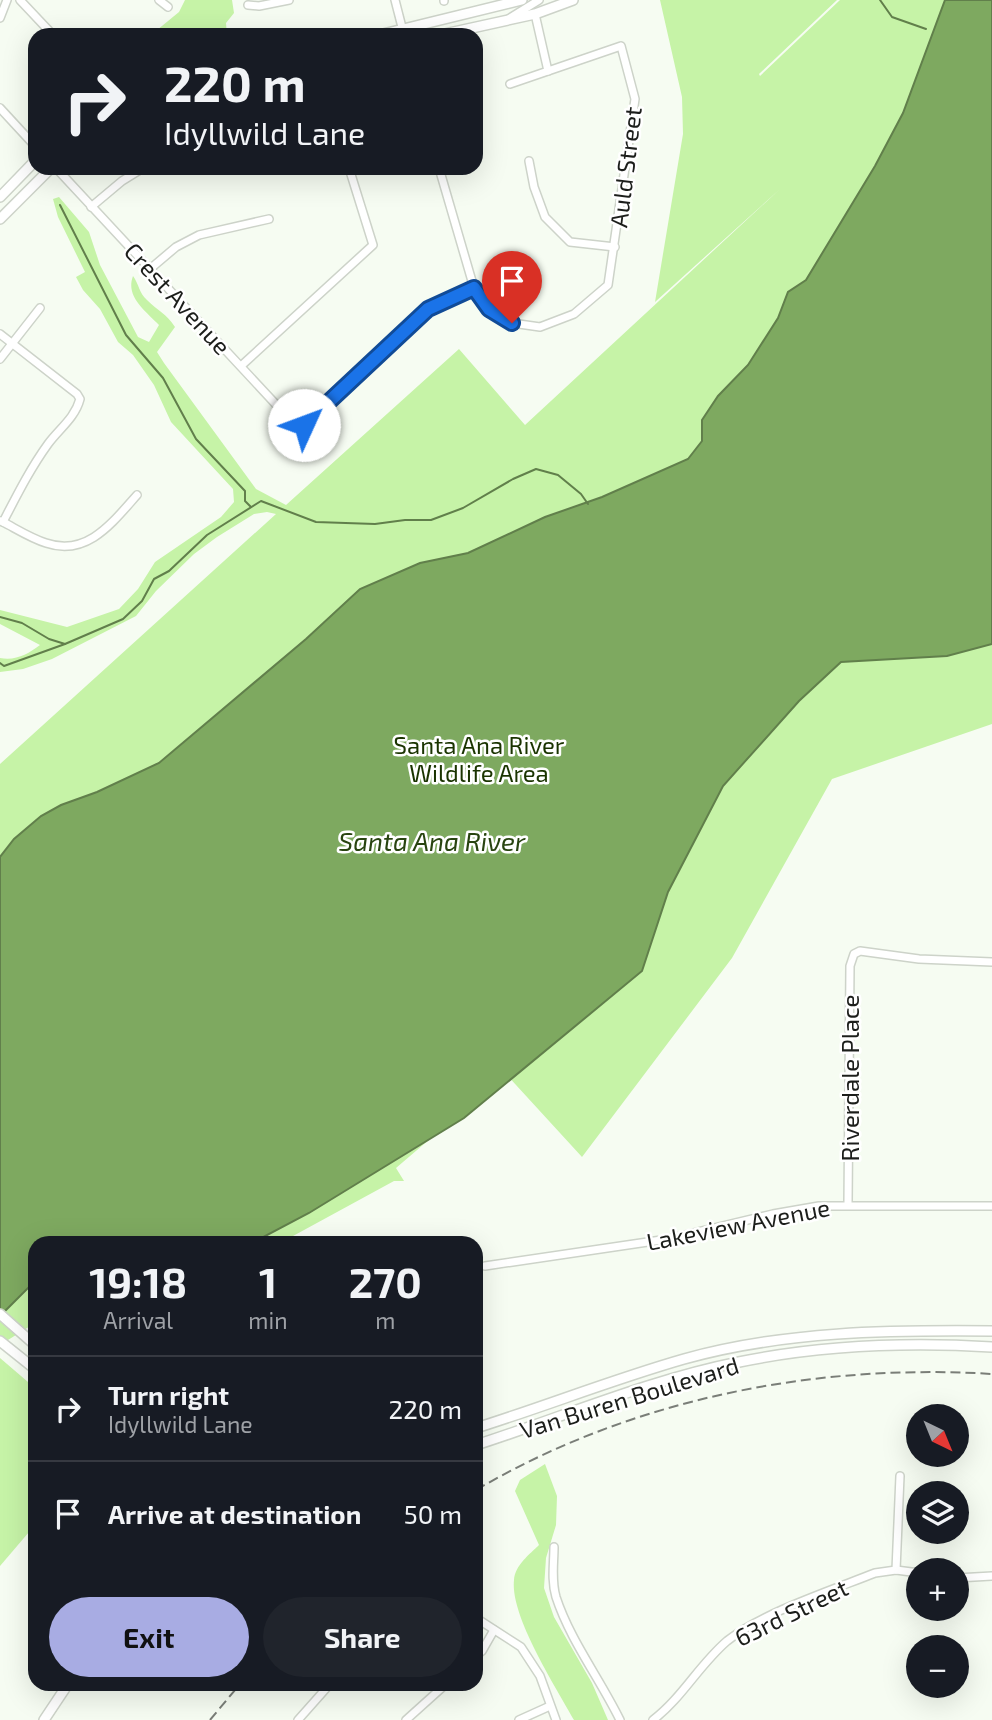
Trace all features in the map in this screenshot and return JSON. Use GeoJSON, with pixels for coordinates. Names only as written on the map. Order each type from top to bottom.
{"type":"FeatureCollection","features":[{"type":"Feature","properties":{"kind":"main road"},"geometry":{"type":"LineString","coordinates":[[421,28],[522,0]]}},
{"type":"Feature","properties":{"kind":"main road"},"geometry":{"type":"LineString","coordinates":[[471,28],[535,14],[573,0]]}},
{"type":"Feature","properties":{"kind":"main road"},"geometry":{"type":"LineString","coordinates":[[0,197],[28,169]]}},
{"type":"Feature","properties":{"kind":"main road"},"geometry":{"type":"LineString","coordinates":[[0,219],[46,175]]}},
{"type":"Feature","properties":{"kind":"main road"},"geometry":{"type":"LineString","coordinates":[[1,1315],[28,1339]]}},
{"type":"Feature","properties":{"kind":"main road","name":"Van Buren Boulevard"},"geometry":{"type":"LineString","coordinates":[[483,1427],[684,1359],[737,1347],[860,1332],[992,1331]]}},
{"type":"Feature","properties":{"kind":"main road"},"geometry":{"type":"LineString","coordinates":[[0,1341],[28,1363]]}},
{"type":"Feature","properties":{"kind":"main road","name":"Van Buren Boulevard"},"geometry":{"type":"LineString","coordinates":[[483,1443],[687,1374],[739,1362],[837,1348],[937,1344],[992,1347]]}},
{"type":"Feature","properties":{"kind":"main road"},"geometry":{"type":"LineString","coordinates":[[44,1720],[63,1691]]}},
{"type":"Feature","properties":{"kind":"street"},"geometry":{"type":"LineString","coordinates":[[0,18],[7,0]]}},
{"type":"Feature","properties":{"kind":"street"},"geometry":{"type":"LineString","coordinates":[[20,0],[46,28]]}},
{"type":"Feature","properties":{"kind":"street"},"geometry":{"type":"LineString","coordinates":[[159,0],[168,7]]}},
{"type":"Feature","properties":{"kind":"street"},"geometry":{"type":"LineString","coordinates":[[248,5],[259,6],[289,0]]}},
{"type":"Feature","properties":{"kind":"street"},"geometry":{"type":"LineString","coordinates":[[396,0],[402,28]]}},
{"type":"Feature","properties":{"kind":"street"},"geometry":{"type":"LineString","coordinates":[[507,20],[539,0]]}},
{"type":"Feature","properties":{"kind":"street"},"geometry":{"type":"LineString","coordinates":[[510,84],[548,71],[535,14]]}},
{"type":"Feature","properties":{"kind":"street","name":"Auld Street"},"geometry":{"type":"LineString","coordinates":[[474,288],[489,309],[512,323],[540,327],[574,314],[608,285],[635,99],[621,46],[548,71]]}},
{"type":"Feature","properties":{"kind":"street"},"geometry":{"type":"LineString","coordinates":[[0,108],[28,138]]}},
{"type":"Feature","properties":{"kind":"street"},"geometry":{"type":"LineString","coordinates":[[529,161],[534,187],[545,217],[570,242],[615,247]]}},
{"type":"Feature","properties":{"kind":"street","name":"Crest Avenue"},"geometry":{"type":"LineString","coordinates":[[60,175],[296,426],[300,427],[428,309],[474,288]]}},
{"type":"Feature","properties":{"kind":"street"},"geometry":{"type":"LineString","coordinates":[[91,207],[132,175]]}},
{"type":"Feature","properties":{"kind":"street"},"geometry":{"type":"LineString","coordinates":[[241,366],[373,245],[351,175]]}},
{"type":"Feature","properties":{"kind":"street"},"geometry":{"type":"LineString","coordinates":[[441,175],[474,288]]}},
{"type":"Feature","properties":{"kind":"street"},"geometry":{"type":"LineString","coordinates":[[150,269],[176,247],[199,235],[269,219]]}},
{"type":"Feature","properties":{"kind":"street"},"geometry":{"type":"LineString","coordinates":[[0,359],[40,308]]}},
{"type":"Feature","properties":{"kind":"street"},"geometry":{"type":"LineString","coordinates":[[0,334],[78,394],[80,399],[77,410],[27,475],[1,521],[46,543],[65,547],[86,543],[105,531],[137,495]]}},
{"type":"Feature","properties":{"kind":"street","name":"Riverdale Place"},"geometry":{"type":"LineString","coordinates":[[848,1204],[850,966],[853,954],[860,951],[919,959],[992,962]]}},
{"type":"Feature","properties":{"kind":"street","name":"Lakeview Avenue"},"geometry":{"type":"LineString","coordinates":[[485,1266],[668,1239],[819,1206],[992,1206]]}},
{"type":"Feature","properties":{"kind":"street"},"geometry":{"type":"LineString","coordinates":[[896,1570],[900,1476]]}},
{"type":"Feature","properties":{"kind":"street"},"geometry":{"type":"LineString","coordinates":[[554,1547],[553,1578],[556,1596],[620,1720]]}},
{"type":"Feature","properties":{"kind":"street","name":"63rd Street"},"geometry":{"type":"LineString","coordinates":[[653,1720],[672,1704],[704,1664],[741,1631],[875,1573],[906,1571]]}},
{"type":"Feature","properties":{"kind":"street"},"geometry":{"type":"LineString","coordinates":[[969,1577],[992,1576]]}},
{"type":"Feature","properties":{"kind":"street"},"geometry":{"type":"LineString","coordinates":[[483,1623],[521,1647],[540,1676],[556,1720]]}},
{"type":"Feature","properties":{"kind":"street"},"geometry":{"type":"LineString","coordinates":[[483,1649],[494,1630]]}},
{"type":"Feature","properties":{"kind":"street"},"geometry":{"type":"LineString","coordinates":[[298,1720],[324,1691]]}},
{"type":"Feature","properties":{"kind":"street"},"geometry":{"type":"LineString","coordinates":[[406,1720],[438,1691]]}},
{"type":"Feature","properties":{"kind":"street"},"geometry":{"type":"LineString","coordinates":[[519,1720],[550,1706]]}},
{"type":"Feature","properties":{"kind":"green space"},"geometry":{"type":"Polygon","coordinates":[[[185,0],[232,0],[234,13],[226,23],[226,28],[160,28],[179,12],[185,0]]]}},
{"type":"Feature","properties":{"kind":"green space","name":"Santa Ana River"},"geometry":{"type":"Polygon","coordinates":[[[660,0],[837,0],[759,74],[760,76],[840,0],[992,0],[992,724],[832,779],[732,958],[582,1157],[506,1074],[396,1168],[404,1181],[394,1181],[293,1236],[28,1236],[28,1327],[0,1345],[0,764],[276,514],[254,514],[217,537],[194,554],[156,591],[136,616],[52,659],[23,669],[0,672],[0,658],[22,656],[40,645],[0,624],[0,610],[67,627],[119,609],[138,589],[155,562],[221,517],[234,502],[233,489],[171,422],[154,385],[133,355],[118,342],[100,309],[83,290],[76,277],[85,272],[58,217],[53,199],[59,197],[89,232],[100,265],[138,337],[149,342],[159,325],[134,297],[131,284],[133,276],[144,297],[172,322],[175,327],[157,352],[256,489],[286,505],[459,349],[525,425],[780,189],[655,302],[683,134],[682,97],[660,0]]]}},
{"type":"Feature","properties":{"kind":"green space"},"geometry":{"type":"Polygon","coordinates":[[[0,1358],[28,1382],[28,1533],[0,1566],[0,1358]]]}},
{"type":"Feature","properties":{"kind":"green space"},"geometry":{"type":"Polygon","coordinates":[[[545,1464],[557,1496],[556,1525],[546,1558],[544,1588],[554,1617],[592,1683],[608,1720],[574,1720],[536,1651],[519,1612],[515,1595],[515,1575],[524,1560],[539,1545],[515,1491],[520,1480],[545,1464]]]}},
{"type":"Feature","properties":{"kind":"water","name":"Santa Ana River"},"geometry":{"type":"Polygon","coordinates":[[[945,0],[992,0],[992,644],[947,656],[841,662],[799,701],[723,786],[668,892],[642,971],[464,1118],[309,1213],[265,1236],[28,1236],[28,1288],[0,1316],[0,857],[14,839],[41,816],[159,763],[306,639],[360,589],[420,563],[468,553],[545,517],[602,497],[688,459],[702,441],[702,420],[718,396],[748,365],[778,318],[788,292],[806,280],[875,166],[903,113],[945,0]]]}},
{"type":"Feature","properties":{"kind":"waterway"},"geometry":{"type":"LineString","coordinates":[[880,0],[892,17],[926,29]]}},
{"type":"Feature","properties":{"kind":"waterway"},"geometry":{"type":"LineString","coordinates":[[60,205],[126,335],[163,378],[196,439],[245,491],[245,501],[251,507]]}},
{"type":"Feature","properties":{"kind":"waterway"},"geometry":{"type":"LineString","coordinates":[[0,617],[22,623],[49,639],[65,644],[123,619],[142,601],[154,579],[169,571],[207,535],[261,501],[316,522],[375,524],[431,520],[463,508],[536,469],[558,475],[581,494],[588,504]]}},
{"type":"Feature","properties":{"kind":"waterway"},"geometry":{"type":"LineString","coordinates":[[0,663],[4,666],[65,644]]}},
{"type":"Feature","properties":{"kind":"railway"},"geometry":{"type":"LineString","coordinates":[[483,1486],[535,1458],[597,1432],[660,1410],[725,1394],[791,1382],[858,1375],[925,1372],[992,1374]]}},
{"type":"Feature","properties":{"kind":"railway"},"geometry":{"type":"LineString","coordinates":[[210,1720],[234,1691]]}},
{"type":"Feature","properties":{"kind":"route"},"geometry":{"type":"LineString","coordinates":[[304,425],[428,309],[474,288],[489,309],[512,323]]}},
{"type":"Feature","properties":{"kind":"park label","name":"Santa Ana River Wildlife Area"},"geometry":{"type":"Point","coordinates":[479,758]}}]}
